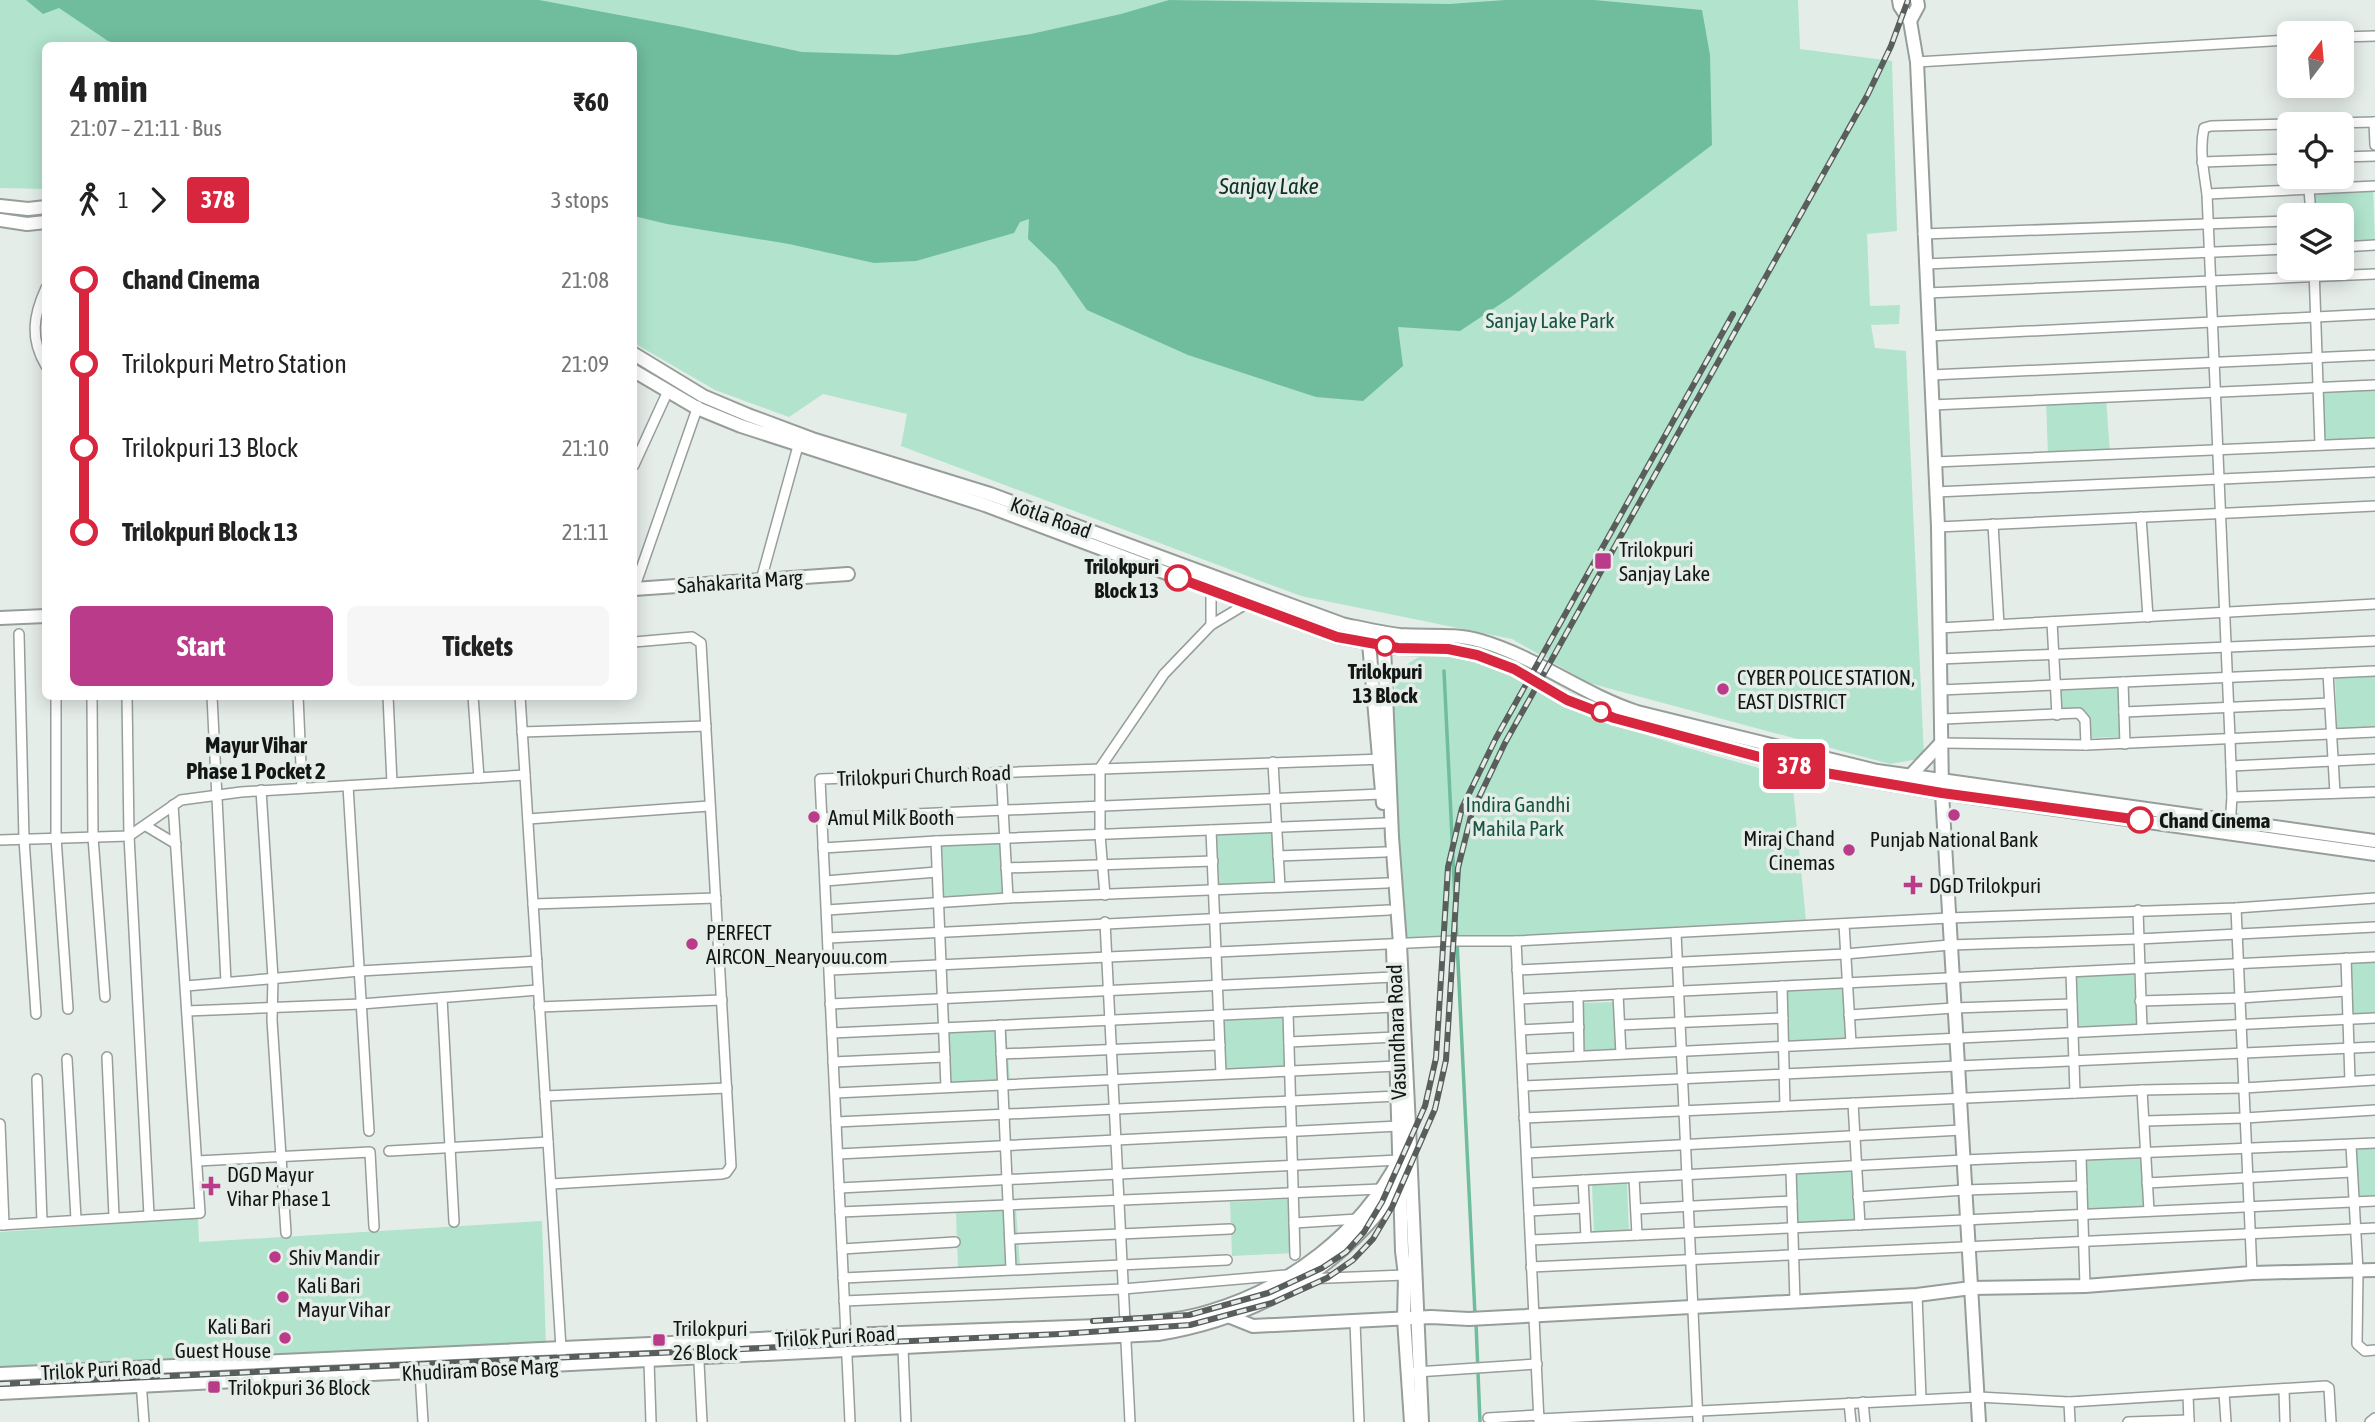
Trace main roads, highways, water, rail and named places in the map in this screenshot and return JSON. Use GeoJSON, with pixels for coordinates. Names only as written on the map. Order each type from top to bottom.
{"type":"FeatureCollection","features":[{"type":"Feature","properties":{"kind":"water","name":"Sanjay Lake"},"geometry":{"type":"Polygon","coordinates":[[[26,0],[539,0],[802,52],[897,55],[1031,34],[1121,14],[1169,0],[1449,4],[1506,0],[1594,0],[1702,10],[1710,55],[1712,145],[1511,297],[1460,331],[1398,327],[1403,366],[1363,401],[1316,397],[1188,355],[1087,310],[1056,266],[1028,239],[1029,219],[1020,222],[1014,233],[916,261],[874,263],[789,244],[637,217],[637,42],[111,42],[59,8],[43,14],[26,0]]]}},
{"type":"Feature","properties":{"kind":"waterway"},"geometry":{"type":"LineString","coordinates":[[1444,671],[1475,1315]]}},
{"type":"Feature","properties":{"kind":"waterway"},"geometry":{"type":"LineString","coordinates":[[1476,1323],[1480,1422]]}},
{"type":"Feature","properties":{"kind":"railway"},"geometry":{"type":"LineString","coordinates":[[0,1384],[1060,1334],[1190,1325],[1272,1303],[1327,1278],[1353,1260],[1373,1239],[1392,1207],[1435,1109],[1446,1060],[1458,868],[1472,812],[1505,743],[1868,94],[1891,46],[1908,0]]}},
{"type":"Feature","properties":{"kind":"railway"},"geometry":{"type":"LineString","coordinates":[[1093,1321],[1189,1315],[1268,1293],[1322,1268],[1346,1252],[1364,1232],[1382,1202],[1425,1106],[1436,1058],[1448,867],[1462,808],[1496,738],[1733,314]]}},
{"type":"Feature","properties":{"kind":"place","name":"Trilokpuri Sanjay Lake"},"geometry":{"type":"Point","coordinates":[1603,561]}},
{"type":"Feature","properties":{"kind":"place","name":"Trilokpuri Block 13"},"geometry":{"type":"Point","coordinates":[1178,578]}},
{"type":"Feature","properties":{"kind":"place","name":"Trilokpuri 13 Block"},"geometry":{"type":"Point","coordinates":[1385,646]}},
{"type":"Feature","properties":{"kind":"place","name":"CYBER POLICE STATION, EAST DISTRICT"},"geometry":{"type":"Point","coordinates":[1723,689]}},
{"type":"Feature","properties":{"kind":"place","name":"Punjab National Bank"},"geometry":{"type":"Point","coordinates":[1954,815]}},
{"type":"Feature","properties":{"kind":"place","name":"Amul Milk Booth"},"geometry":{"type":"Point","coordinates":[814,817]}},
{"type":"Feature","properties":{"kind":"place","name":"Chand Cinema"},"geometry":{"type":"Point","coordinates":[2140,820]}},
{"type":"Feature","properties":{"kind":"place","name":"Miraj Chand Cinemas"},"geometry":{"type":"Point","coordinates":[1849,850]}},
{"type":"Feature","properties":{"kind":"place","name":"DGD Trilokpuri"},"geometry":{"type":"Point","coordinates":[1913,885]}},
{"type":"Feature","properties":{"kind":"place","name":"PERFECT AIRCON_Nearyouu.com"},"geometry":{"type":"Point","coordinates":[692,944]}},
{"type":"Feature","properties":{"kind":"place","name":"DGD Mayur Vihar Phase 1"},"geometry":{"type":"Point","coordinates":[211,1186]}},
{"type":"Feature","properties":{"kind":"place","name":"Shiv Mandir"},"geometry":{"type":"Point","coordinates":[275,1257]}},
{"type":"Feature","properties":{"kind":"place","name":"Kali Bari Mayur Vihar"},"geometry":{"type":"Point","coordinates":[283,1297]}},
{"type":"Feature","properties":{"kind":"place","name":"Kali Bari Guest House"},"geometry":{"type":"Point","coordinates":[285,1338]}},
{"type":"Feature","properties":{"kind":"place","name":"Trilokpuri 26 Block"},"geometry":{"type":"Point","coordinates":[659,1340]}},
{"type":"Feature","properties":{"kind":"place","name":"Trilokpuri 36 Block"},"geometry":{"type":"Point","coordinates":[214,1387]}},
{"type":"Feature","properties":{"kind":"district","name":"Mayur Vihar Phase 1 Pocket 2"},"geometry":{"type":"Point","coordinates":[256,758]}},
{"type":"Feature","properties":{"kind":"park label","name":"Sanjay Lake Park"},"geometry":{"type":"Point","coordinates":[1550,320]}},
{"type":"Feature","properties":{"kind":"park label","name":"Indira Gandhi Mahila Park"},"geometry":{"type":"Point","coordinates":[1518,816]}}]}
